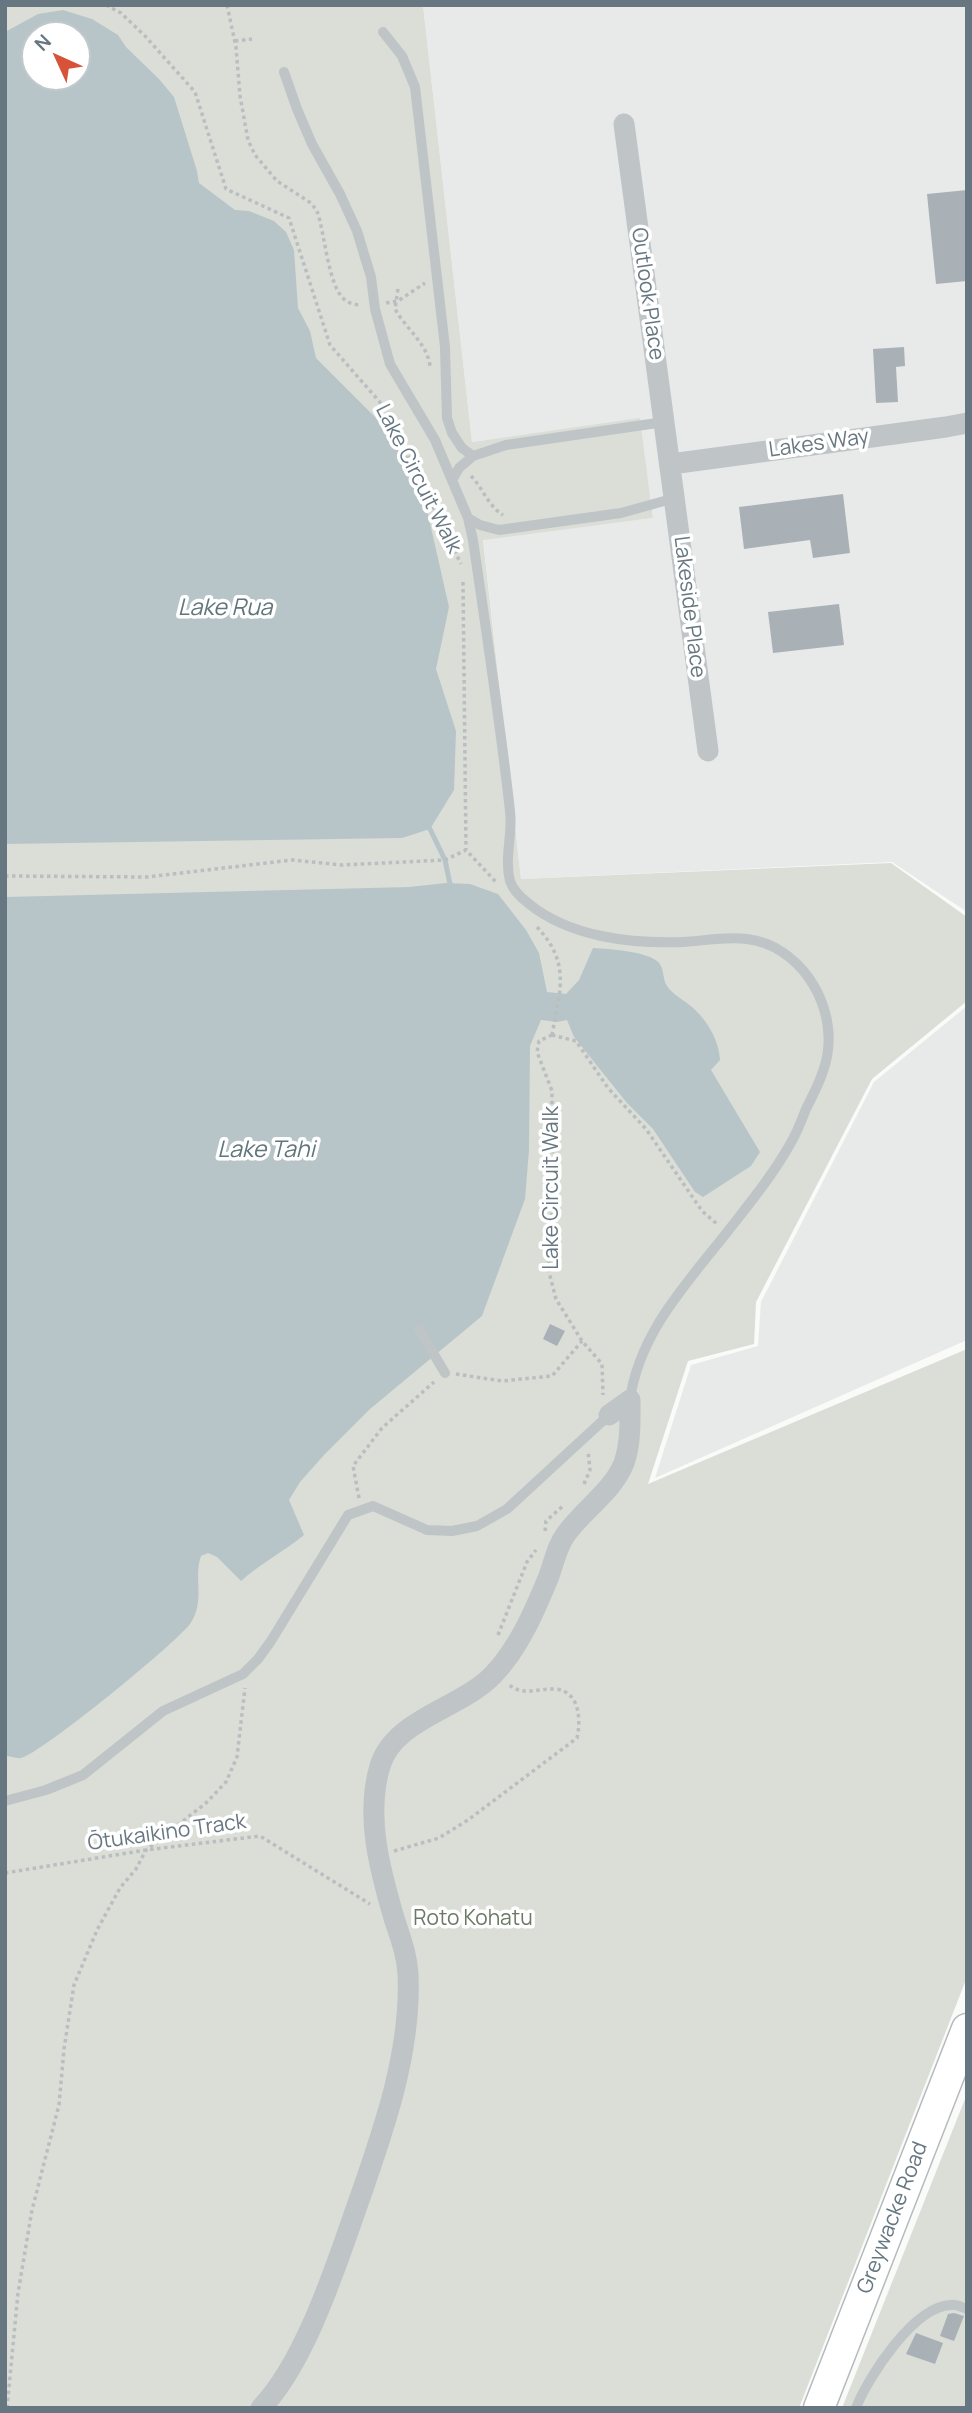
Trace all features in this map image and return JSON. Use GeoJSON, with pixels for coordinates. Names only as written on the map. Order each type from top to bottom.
{"type":"FeatureCollection","features":[{"type":"Feature","properties":{"kind":"street","name":"Outlook Place"},"geometry":{"type":"LineString","coordinates":[[624,124],[671,464]]}},
{"type":"Feature","properties":{"kind":"street","name":"Lakes Way"},"geometry":{"type":"LineString","coordinates":[[671,464],[967,423]]}},
{"type":"Feature","properties":{"kind":"street","name":"Lakeside Place"},"geometry":{"type":"LineString","coordinates":[[671,464],[708,751]]}},
{"type":"Feature","properties":{"kind":"street"},"geometry":{"type":"LineString","coordinates":[[609,1415],[630,1400]]}},
{"type":"Feature","properties":{"kind":"street"},"geometry":{"type":"LineString","coordinates":[[261,2408],[278,2388],[320,2307],[361,2195],[395,2082],[405,2032],[408,1973],[379,1856],[373,1814],[377,1778],[385,1752],[393,1740],[413,1726],[482,1685],[506,1659],[533,1612],[565,1535],[603,1493],[623,1464],[630,1428],[630,1400]]}},
{"type":"Feature","properties":{"kind":"street","name":"Greywacke Road"},"geometry":{"type":"LineString","coordinates":[[819,2408],[967,2029]]}},
{"type":"Feature","properties":{"kind":"lane"},"geometry":{"type":"LineString","coordinates":[[383,32],[402,56],[415,87],[445,347],[447,418],[452,433],[462,448],[473,456]]}},
{"type":"Feature","properties":{"kind":"lane"},"geometry":{"type":"LineString","coordinates":[[284,72],[296,109],[356,231],[371,277],[390,364],[421,414],[468,518],[477,565],[510,812],[508,871],[511,884],[520,896],[559,923],[607,936],[654,942],[749,939],[775,948],[789,956],[821,996],[828,1024],[828,1050],[820,1080],[789,1146],[727,1232],[680,1291],[651,1335],[634,1375],[630,1400]]}},
{"type":"Feature","properties":{"kind":"lane"},"geometry":{"type":"LineString","coordinates":[[452,480],[459,468],[473,456],[506,445],[664,422]]}},
{"type":"Feature","properties":{"kind":"lane"},"geometry":{"type":"LineString","coordinates":[[468,518],[480,526],[499,530],[621,513],[675,498]]}},
{"type":"Feature","properties":{"kind":"lane"},"geometry":{"type":"LineString","coordinates":[[419,1329],[445,1373]]}},
{"type":"Feature","properties":{"kind":"lane"},"geometry":{"type":"LineString","coordinates":[[5,1801],[46,1790],[83,1775],[163,1712],[231,1681],[247,1670],[271,1641],[348,1515],[373,1506],[427,1530],[452,1531],[477,1526],[507,1509],[609,1415]]}},
{"type":"Feature","properties":{"kind":"lane"},"geometry":{"type":"LineString","coordinates":[[856,2408],[882,2361],[915,2324],[946,2305],[954,2304],[967,2309]]}},
{"type":"Feature","properties":{"kind":"path","name":"Lake Circuit Walk"},"geometry":{"type":"LineString","coordinates":[[106,5],[121,13],[145,36],[195,92],[226,189],[289,218],[330,345],[385,408],[463,569]]}},
{"type":"Feature","properties":{"kind":"path"},"geometry":{"type":"LineString","coordinates":[[227,5],[235,41],[237,78],[248,140],[255,155],[265,169],[286,188],[311,203],[317,211],[333,279],[339,293],[345,300],[370,306]]}},
{"type":"Feature","properties":{"kind":"path"},"geometry":{"type":"LineString","coordinates":[[235,41],[252,39]]}},
{"type":"Feature","properties":{"kind":"path"},"geometry":{"type":"LineString","coordinates":[[381,304],[395,302],[430,279]]}},
{"type":"Feature","properties":{"kind":"path"},"geometry":{"type":"LineString","coordinates":[[398,289],[395,302],[399,317],[429,356],[430,372]]}},
{"type":"Feature","properties":{"kind":"path"},"geometry":{"type":"LineString","coordinates":[[476,482],[491,505],[505,516]]}},
{"type":"Feature","properties":{"kind":"path","name":"Lake Circuit Walk"},"geometry":{"type":"LineString","coordinates":[[463,582],[466,850]]}},
{"type":"Feature","properties":{"kind":"path"},"geometry":{"type":"LineString","coordinates":[[5,876],[147,877],[292,860],[342,865],[444,860],[466,850],[501,889]]}},
{"type":"Feature","properties":{"kind":"path","name":"Lake Circuit Walk"},"geometry":{"type":"LineString","coordinates":[[530,920],[554,946],[559,967],[560,987],[552,1035],[539,1041],[537,1052],[552,1091],[549,1272],[556,1299],[582,1342],[602,1364],[604,1407],[609,1415]]}},
{"type":"Feature","properties":{"kind":"path"},"geometry":{"type":"LineString","coordinates":[[552,1035],[576,1041],[608,1088],[646,1129],[702,1211],[727,1232]]}},
{"type":"Feature","properties":{"kind":"path"},"geometry":{"type":"LineString","coordinates":[[362,1510],[353,1466],[382,1429],[445,1373],[502,1381],[552,1376],[582,1342]]}},
{"type":"Feature","properties":{"kind":"path"},"geometry":{"type":"LineString","coordinates":[[7,2408],[18,2293],[32,2210],[59,2105],[74,1985],[97,1930],[120,1888],[136,1869],[146,1850],[206,1803],[226,1782],[237,1757],[247,1670]]}},
{"type":"Feature","properties":{"kind":"path","name":"Ōtukaikino Track"},"geometry":{"type":"LineString","coordinates":[[5,1873],[146,1850],[260,1836],[394,1918]]}},
{"type":"Feature","properties":{"kind":"shaded area"},"geometry":{"type":"Polygon","coordinates":[[[423,5],[967,5],[967,912],[892,862],[521,879],[483,539],[653,518],[640,419],[472,442],[423,5]]]}},
{"type":"Feature","properties":{"kind":"shaded area"},"geometry":{"type":"Polygon","coordinates":[[[967,1006],[967,1340],[655,1478],[691,1365],[758,1346],[761,1302],[874,1082],[967,1006]]]}},
{"type":"Feature","properties":{"kind":"green space","name":"Roto Kohatu"},"geometry":{"type":"Polygon","coordinates":[[[5,5],[423,5],[472,442],[640,418],[653,518],[483,540],[521,879],[891,863],[967,917],[967,1001],[872,1079],[756,1302],[754,1344],[688,1361],[648,1484],[967,1349],[967,1977],[799,2408],[5,2408],[5,5]]]}},
{"type":"Feature","properties":{"kind":"green space"},"geometry":{"type":"Polygon","coordinates":[[[967,2094],[967,2408],[842,2408],[967,2094]]]}},
{"type":"Feature","properties":{"kind":"water","name":"Lake Rua"},"geometry":{"type":"Polygon","coordinates":[[[63,10],[92,19],[118,35],[126,47],[159,79],[174,97],[199,183],[235,210],[249,211],[274,221],[286,232],[294,250],[298,308],[310,331],[316,358],[388,430],[412,463],[427,510],[449,607],[436,669],[456,731],[454,790],[430,829],[402,838],[5,844],[5,32],[21,23],[21,91],[91,91],[91,21],[25,21],[38,14],[63,10]]]}},
{"type":"Feature","properties":{"kind":"water","name":"Lake Tahi"},"geometry":{"type":"Polygon","coordinates":[[[446,883],[470,884],[498,894],[526,930],[539,953],[547,992],[566,994],[579,980],[593,948],[636,953],[657,961],[669,989],[697,1012],[711,1031],[720,1060],[711,1070],[760,1152],[751,1166],[703,1197],[695,1192],[653,1129],[627,1103],[574,1037],[567,1020],[541,1020],[530,1046],[529,1150],[525,1199],[482,1316],[370,1409],[300,1482],[289,1500],[304,1535],[241,1581],[217,1557],[208,1553],[201,1556],[197,1607],[190,1624],[108,1697],[54,1738],[21,1758],[5,1756],[5,897],[409,887],[446,883]]]}},
{"type":"Feature","properties":{"kind":"building"},"geometry":{"type":"Polygon","coordinates":[[[967,190],[967,281],[936,284],[927,194],[967,190]]]}},
{"type":"Feature","properties":{"kind":"building"},"geometry":{"type":"Polygon","coordinates":[[[904,347],[905,366],[896,367],[898,402],[876,403],[873,349],[904,347]]]}},
{"type":"Feature","properties":{"kind":"building"},"geometry":{"type":"Polygon","coordinates":[[[843,494],[850,553],[813,558],[810,540],[744,549],[739,507],[843,494]]]}},
{"type":"Feature","properties":{"kind":"building"},"geometry":{"type":"Polygon","coordinates":[[[839,604],[844,645],[773,653],[768,612],[839,604]]]}},
{"type":"Feature","properties":{"kind":"building"},"geometry":{"type":"Polygon","coordinates":[[[550,1324],[565,1331],[557,1346],[543,1339],[550,1324]]]}},
{"type":"Feature","properties":{"kind":"building"},"geometry":{"type":"Polygon","coordinates":[[[948,2314],[964,2316],[954,2341],[940,2336],[948,2314]]]}},
{"type":"Feature","properties":{"kind":"building"},"geometry":{"type":"Polygon","coordinates":[[[916,2333],[943,2343],[935,2364],[906,2354],[916,2333]]]}},
{"type":"Feature","properties":{"kind":"waterway"},"geometry":{"type":"LineString","coordinates":[[430,829],[445,860],[450,884]]}}]}
